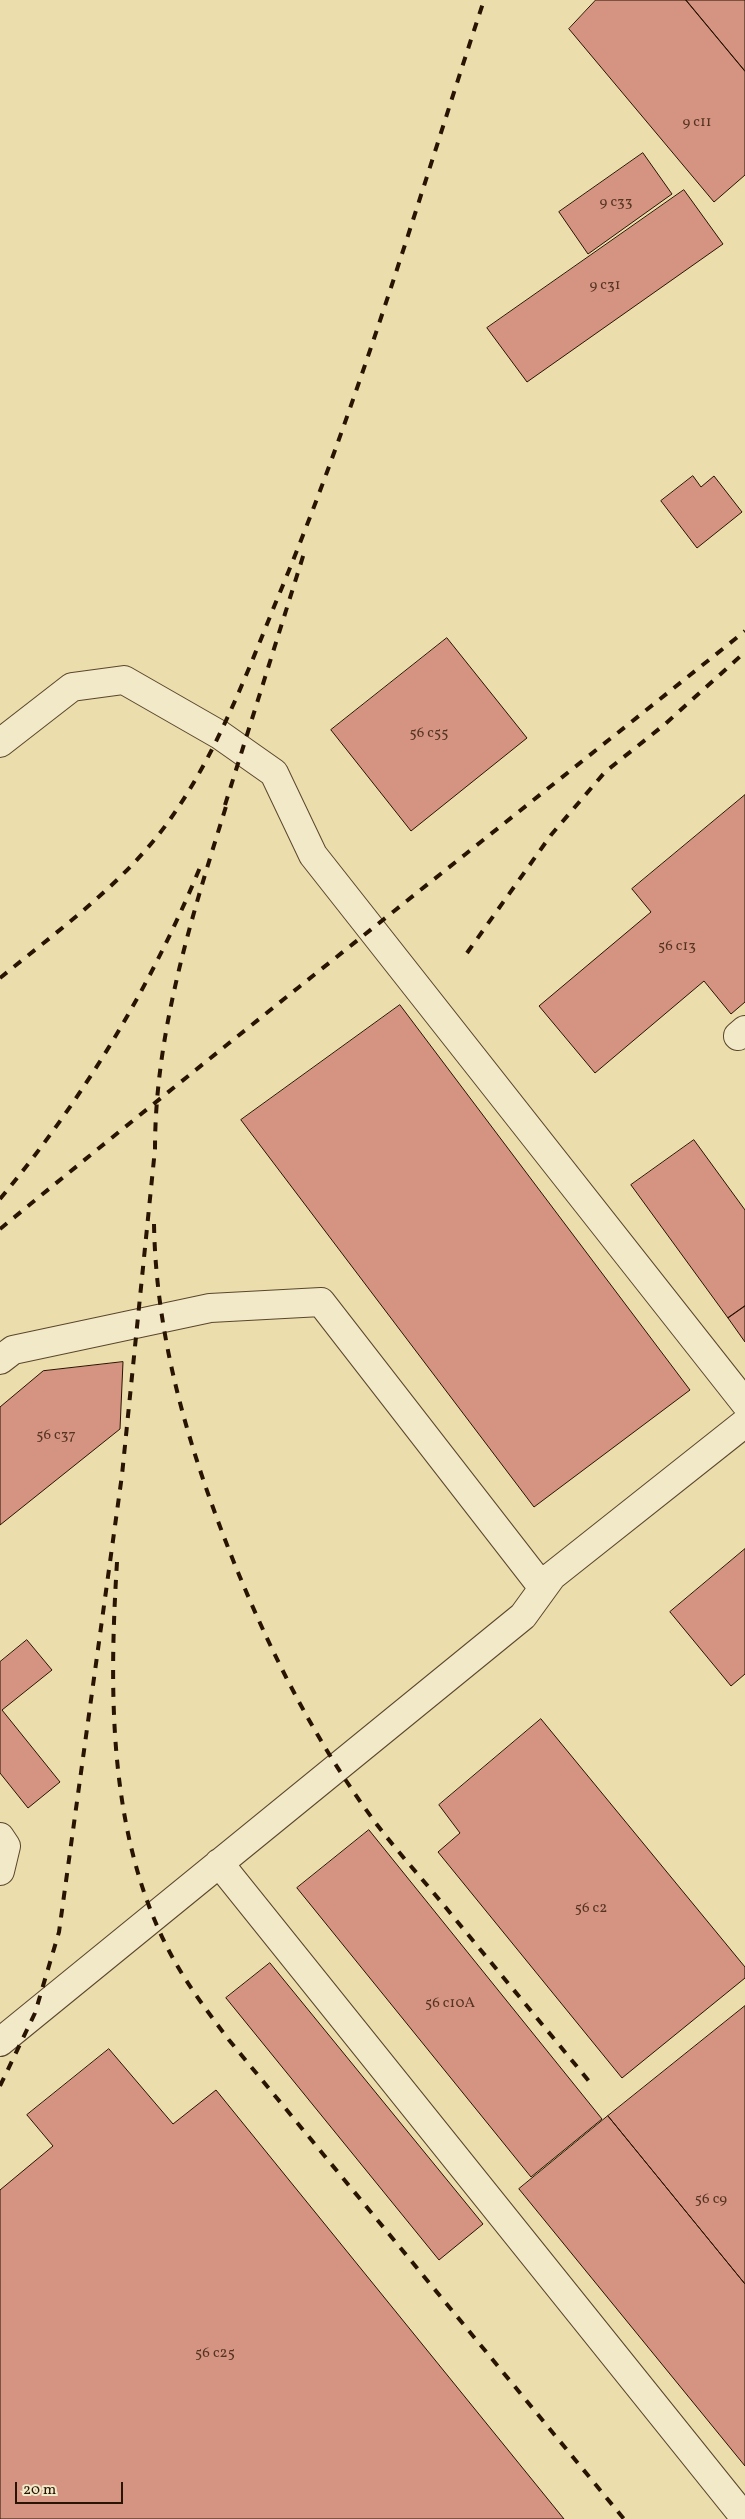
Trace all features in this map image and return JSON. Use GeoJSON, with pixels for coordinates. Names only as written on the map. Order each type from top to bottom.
{"type":"FeatureCollection","features":[{"type":"Feature","properties":{"kind":"lane"},"geometry":{"type":"LineString","coordinates":[[0,743],[72,687],[124,680],[220,735],[274,773],[313,854],[745,1402]]}},
{"type":"Feature","properties":{"kind":"lane"},"geometry":{"type":"LineString","coordinates":[[0,1360],[13,1350],[210,1308],[321,1302],[542,1588]]}},
{"type":"Feature","properties":{"kind":"lane"},"geometry":{"type":"LineString","coordinates":[[1,2038],[523,1616],[552,1576],[745,1423]]}},
{"type":"Feature","properties":{"kind":"lane"},"geometry":{"type":"LineString","coordinates":[[0,1837],[6,1846],[0,1870]]}},
{"type":"Feature","properties":{"kind":"lane"},"geometry":{"type":"LineString","coordinates":[[219,1863],[745,2518]]}},
{"type":"Feature","properties":{"kind":"building"},"geometry":{"type":"Polygon","coordinates":[[[596,0],[686,0],[745,71],[745,175],[714,202],[569,29],[596,0]]]}},
{"type":"Feature","properties":{"kind":"building"},"geometry":{"type":"Polygon","coordinates":[[[686,0],[745,0],[745,71],[686,0]]]}},
{"type":"Feature","properties":{"kind":"building"},"geometry":{"type":"Polygon","coordinates":[[[643,153],[672,194],[588,254],[559,212],[643,153]]]}},
{"type":"Feature","properties":{"kind":"building"},"geometry":{"type":"Polygon","coordinates":[[[684,190],[723,244],[527,382],[487,328],[684,190]]]}},
{"type":"Feature","properties":{"kind":"building"},"geometry":{"type":"Polygon","coordinates":[[[693,476],[701,487],[714,476],[742,512],[697,548],[661,501],[693,476]]]}},
{"type":"Feature","properties":{"kind":"building"},"geometry":{"type":"Polygon","coordinates":[[[447,638],[527,738],[411,831],[331,730],[447,638]]]}},
{"type":"Feature","properties":{"kind":"building"},"geometry":{"type":"Polygon","coordinates":[[[745,795],[745,1002],[731,1014],[704,981],[595,1073],[539,1006],[651,912],[632,889],[745,795]]]}},
{"type":"Feature","properties":{"kind":"building"},"geometry":{"type":"Polygon","coordinates":[[[400,1005],[690,1390],[534,1507],[241,1120],[400,1005]]]}},
{"type":"Feature","properties":{"kind":"building"},"geometry":{"type":"Polygon","coordinates":[[[694,1140],[745,1210],[745,1306],[728,1318],[631,1185],[694,1140]]]}},
{"type":"Feature","properties":{"kind":"building"},"geometry":{"type":"Polygon","coordinates":[[[745,1306],[745,1342],[728,1318],[745,1306]]]}},
{"type":"Feature","properties":{"kind":"building"},"geometry":{"type":"Polygon","coordinates":[[[123,1362],[120,1429],[0,1525],[0,1407],[43,1371],[123,1362]]]}},
{"type":"Feature","properties":{"kind":"building"},"geometry":{"type":"Polygon","coordinates":[[[745,1549],[745,1674],[731,1686],[670,1612],[745,1549]]]}},
{"type":"Feature","properties":{"kind":"building"},"geometry":{"type":"Polygon","coordinates":[[[27,1640],[52,1670],[2,1710],[60,1782],[28,1808],[0,1773],[0,1662],[27,1640]]]}},
{"type":"Feature","properties":{"kind":"building"},"geometry":{"type":"Polygon","coordinates":[[[541,1719],[745,1967],[745,1978],[622,2078],[438,1852],[460,1833],[439,1805],[541,1719]]]}},
{"type":"Feature","properties":{"kind":"building"},"geometry":{"type":"Polygon","coordinates":[[[369,1830],[602,2119],[531,2177],[297,1888],[369,1830]]]}},
{"type":"Feature","properties":{"kind":"building"},"geometry":{"type":"Polygon","coordinates":[[[270,1963],[483,2224],[439,2260],[226,1998],[270,1963]]]}},
{"type":"Feature","properties":{"kind":"building"},"geometry":{"type":"Polygon","coordinates":[[[745,2006],[745,2284],[608,2116],[745,2006]]]}},
{"type":"Feature","properties":{"kind":"building"},"geometry":{"type":"Polygon","coordinates":[[[109,2049],[173,2124],[216,2090],[564,2519],[0,2519],[0,2190],[53,2146],[27,2115],[109,2049]]]}},
{"type":"Feature","properties":{"kind":"building"},"geometry":{"type":"Polygon","coordinates":[[[608,2116],[745,2284],[745,2466],[519,2189],[608,2116]]]}},
{"type":"Feature","properties":{"kind":"railway"},"geometry":{"type":"LineString","coordinates":[[0,978],[69,923],[134,863],[171,818],[188,792],[217,739],[255,654],[335,450],[387,301],[484,0]]}},
{"type":"Feature","properties":{"kind":"railway"},"geometry":{"type":"LineString","coordinates":[[225,805],[305,550]]}},
{"type":"Feature","properties":{"kind":"railway"},"geometry":{"type":"LineString","coordinates":[[0,1229],[278,1003],[745,631]]}},
{"type":"Feature","properties":{"kind":"railway"},"geometry":{"type":"LineString","coordinates":[[467,953],[551,835],[605,772],[664,725],[745,652]]}},
{"type":"Feature","properties":{"kind":"railway"},"geometry":{"type":"LineString","coordinates":[[0,2086],[35,2013],[59,1932],[122,1475],[155,1149],[161,1060],[178,972],[228,800]]}},
{"type":"Feature","properties":{"kind":"railway"},"geometry":{"type":"LineString","coordinates":[[0,1199],[60,1121],[113,1040],[138,998],[201,865]]}},
{"type":"Feature","properties":{"kind":"railway"},"geometry":{"type":"LineString","coordinates":[[154,1224],[156,1268],[161,1311],[178,1395],[217,1519],[279,1664],[315,1731],[378,1826],[593,2086]]}},
{"type":"Feature","properties":{"kind":"railway"},"geometry":{"type":"LineString","coordinates":[[117,1562],[113,1660],[114,1710],[117,1760],[123,1809],[134,1857],[148,1904],[168,1949],[189,1985],[229,2040],[624,2519]]}}]}
